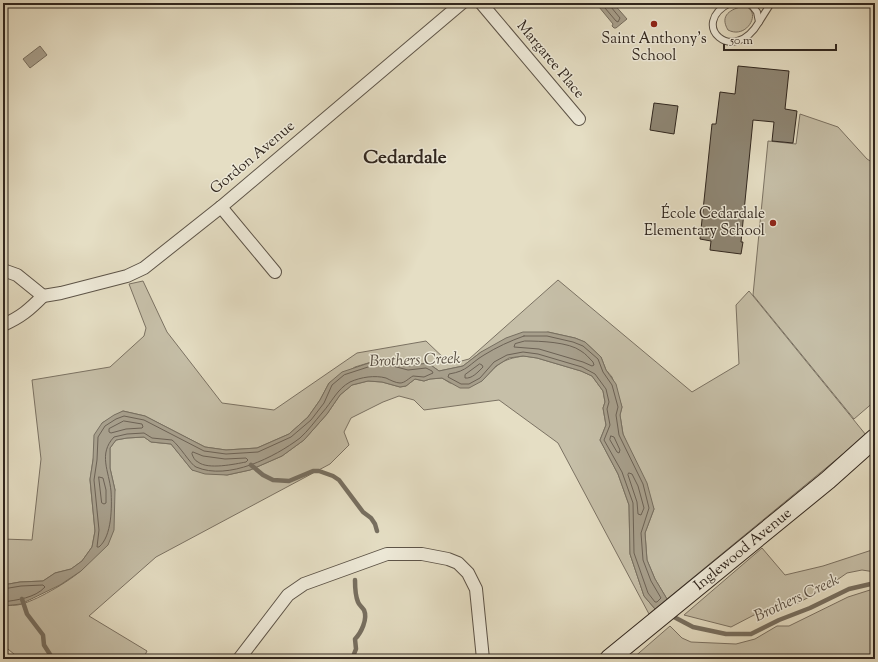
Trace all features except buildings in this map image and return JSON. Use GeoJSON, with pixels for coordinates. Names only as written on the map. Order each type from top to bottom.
{"type":"FeatureCollection","features":[{"type":"Feature","properties":{"kind":"street","name":"Gordon Avenue"},"geometry":{"type":"LineString","coordinates":[[43,296],[61,293],[127,276],[138,271],[221,207],[462,3]]}},
{"type":"Feature","properties":{"kind":"street","name":"Margaree Place"},"geometry":{"type":"LineString","coordinates":[[481,3],[579,119]]}},
{"type":"Feature","properties":{"kind":"street"},"geometry":{"type":"LineString","coordinates":[[221,207],[275,272]]}},
{"type":"Feature","properties":{"kind":"street"},"geometry":{"type":"LineString","coordinates":[[3,270],[17,275],[43,296],[18,318],[3,325]]}},
{"type":"Feature","properties":{"kind":"street","name":"Inglewood Avenue"},"geometry":{"type":"LineString","coordinates":[[609,659],[828,480],[875,438]]}},
{"type":"Feature","properties":{"kind":"street"},"geometry":{"type":"LineString","coordinates":[[239,659],[288,596],[304,584],[387,554],[422,554],[448,559],[458,563],[468,573],[476,589],[482,659]]}},
{"type":"Feature","properties":{"kind":"lane"},"geometry":{"type":"LineString","coordinates":[[730,3],[724,6],[714,17],[712,28],[719,38],[732,43],[743,40],[754,31],[771,3]]}},
{"type":"Feature","properties":{"kind":"lane"},"geometry":{"type":"LineString","coordinates":[[750,3],[757,12],[759,22]]}},
{"type":"Feature","properties":{"kind":"shaded area"},"geometry":{"type":"Polygon","coordinates":[[[744,6],[750,9],[752,13],[750,24],[741,31],[735,32],[728,30],[725,20],[728,14],[735,9],[744,6]]]}},
{"type":"Feature","properties":{"kind":"shaded area"},"geometry":{"type":"Polygon","coordinates":[[[800,114],[838,127],[867,159],[875,164],[875,401],[854,419],[753,295],[768,141],[796,144],[800,114]]]}},
{"type":"Feature","properties":{"kind":"shaded area"},"geometry":{"type":"Polygon","coordinates":[[[558,280],[692,392],[739,364],[736,305],[749,291],[866,435],[667,599],[655,579],[647,560],[645,533],[654,509],[623,434],[620,415],[622,407],[612,377],[606,370],[601,357],[585,342],[575,338],[548,332],[481,352],[463,366],[439,371],[428,363],[408,366],[381,359],[355,367],[329,383],[320,400],[308,417],[289,434],[257,448],[226,450],[205,447],[145,416],[123,411],[102,423],[90,480],[95,531],[92,547],[82,561],[71,569],[55,573],[43,581],[20,582],[3,585],[3,539],[32,540],[41,459],[32,380],[110,367],[144,336],[146,328],[129,284],[143,281],[167,332],[222,403],[274,410],[357,353],[426,341],[450,364],[469,359],[558,280]]]}},
{"type":"Feature","properties":{"kind":"shaded area"},"geometry":{"type":"Polygon","coordinates":[[[524,356],[537,358],[581,371],[592,376],[603,391],[605,402],[603,408],[606,425],[600,440],[618,474],[629,505],[630,554],[644,596],[655,609],[649,614],[558,443],[499,400],[424,410],[414,400],[399,396],[383,402],[351,418],[344,432],[349,445],[330,464],[156,557],[89,616],[147,651],[144,657],[139,659],[20,659],[3,645],[3,606],[20,605],[37,598],[56,588],[86,566],[115,490],[110,468],[110,448],[116,440],[144,437],[151,442],[171,444],[192,470],[227,475],[250,470],[282,456],[304,440],[327,414],[340,395],[352,385],[368,381],[382,382],[400,387],[406,386],[415,379],[424,381],[442,378],[450,383],[482,381],[505,361],[524,356]]]}},
{"type":"Feature","properties":{"kind":"shaded area"},"geometry":{"type":"Polygon","coordinates":[[[762,548],[785,575],[823,566],[875,549],[875,572],[862,570],[847,573],[824,589],[796,604],[786,604],[754,615],[731,627],[684,615],[762,548]]]}},
{"type":"Feature","properties":{"kind":"shaded area"},"geometry":{"type":"Polygon","coordinates":[[[870,590],[875,590],[875,654],[866,659],[632,659],[670,626],[682,638],[691,642],[736,644],[755,639],[777,626],[789,626],[848,597],[870,590]]]}},
{"type":"Feature","properties":{"kind":"water"},"geometry":{"type":"Polygon","coordinates":[[[603,3],[613,3],[627,19],[614,28],[612,26],[613,24],[599,7],[603,3]]]}},
{"type":"Feature","properties":{"kind":"water"},"geometry":{"type":"Polygon","coordinates":[[[40,46],[47,55],[30,68],[23,59],[40,46]]]}},
{"type":"Feature","properties":{"kind":"water"},"geometry":{"type":"Polygon","coordinates":[[[523,332],[548,332],[575,338],[585,342],[601,357],[606,370],[616,384],[622,407],[620,415],[623,434],[647,483],[654,509],[645,533],[647,560],[655,579],[667,599],[655,609],[644,596],[630,554],[629,505],[618,474],[600,440],[606,425],[603,408],[605,402],[603,391],[592,376],[581,371],[537,358],[523,356],[509,358],[496,366],[482,381],[469,388],[460,388],[442,378],[424,381],[415,379],[406,386],[400,387],[382,382],[368,381],[352,385],[340,395],[327,414],[304,440],[282,456],[250,470],[227,475],[205,474],[192,470],[171,444],[151,442],[144,437],[116,440],[110,448],[110,468],[115,490],[114,530],[108,545],[81,571],[60,585],[21,604],[3,606],[3,585],[20,582],[43,581],[55,573],[71,569],[82,561],[92,547],[95,531],[90,479],[93,460],[94,435],[102,423],[114,415],[123,411],[145,416],[205,447],[226,450],[257,448],[289,434],[308,417],[320,400],[329,383],[342,372],[381,359],[408,366],[428,363],[439,371],[463,366],[481,352],[506,338],[523,332]]]}},
{"type":"Feature","properties":{"kind":"waterway"},"geometry":{"type":"LineString","coordinates":[[251,465],[263,475],[273,480],[289,481],[313,471],[319,471],[333,476],[339,480],[363,512],[371,518],[377,531]]}},
{"type":"Feature","properties":{"kind":"waterway"},"geometry":{"type":"LineString","coordinates":[[352,659],[356,649],[355,639],[362,630],[365,617],[364,610],[358,603],[356,597],[355,580]]}},
{"type":"Feature","properties":{"kind":"waterway","name":"Brothers Creek"},"geometry":{"type":"LineString","coordinates":[[670,613],[674,617],[693,627],[726,634],[751,634],[849,589],[875,583]]}},
{"type":"Feature","properties":{"kind":"waterway"},"geometry":{"type":"LineString","coordinates":[[22,599],[27,614],[43,635],[44,645],[51,656],[51,659]]}},
{"type":"Feature","properties":{"kind":"place","name":"Saint Anthony's School"},"geometry":{"type":"Point","coordinates":[654,24]}},
{"type":"Feature","properties":{"kind":"place","name":"École Cedardale Elementary School"},"geometry":{"type":"Point","coordinates":[773,223]}},
{"type":"Feature","properties":{"kind":"district","name":"Cedardale"},"geometry":{"type":"Point","coordinates":[405,158]}}]}
